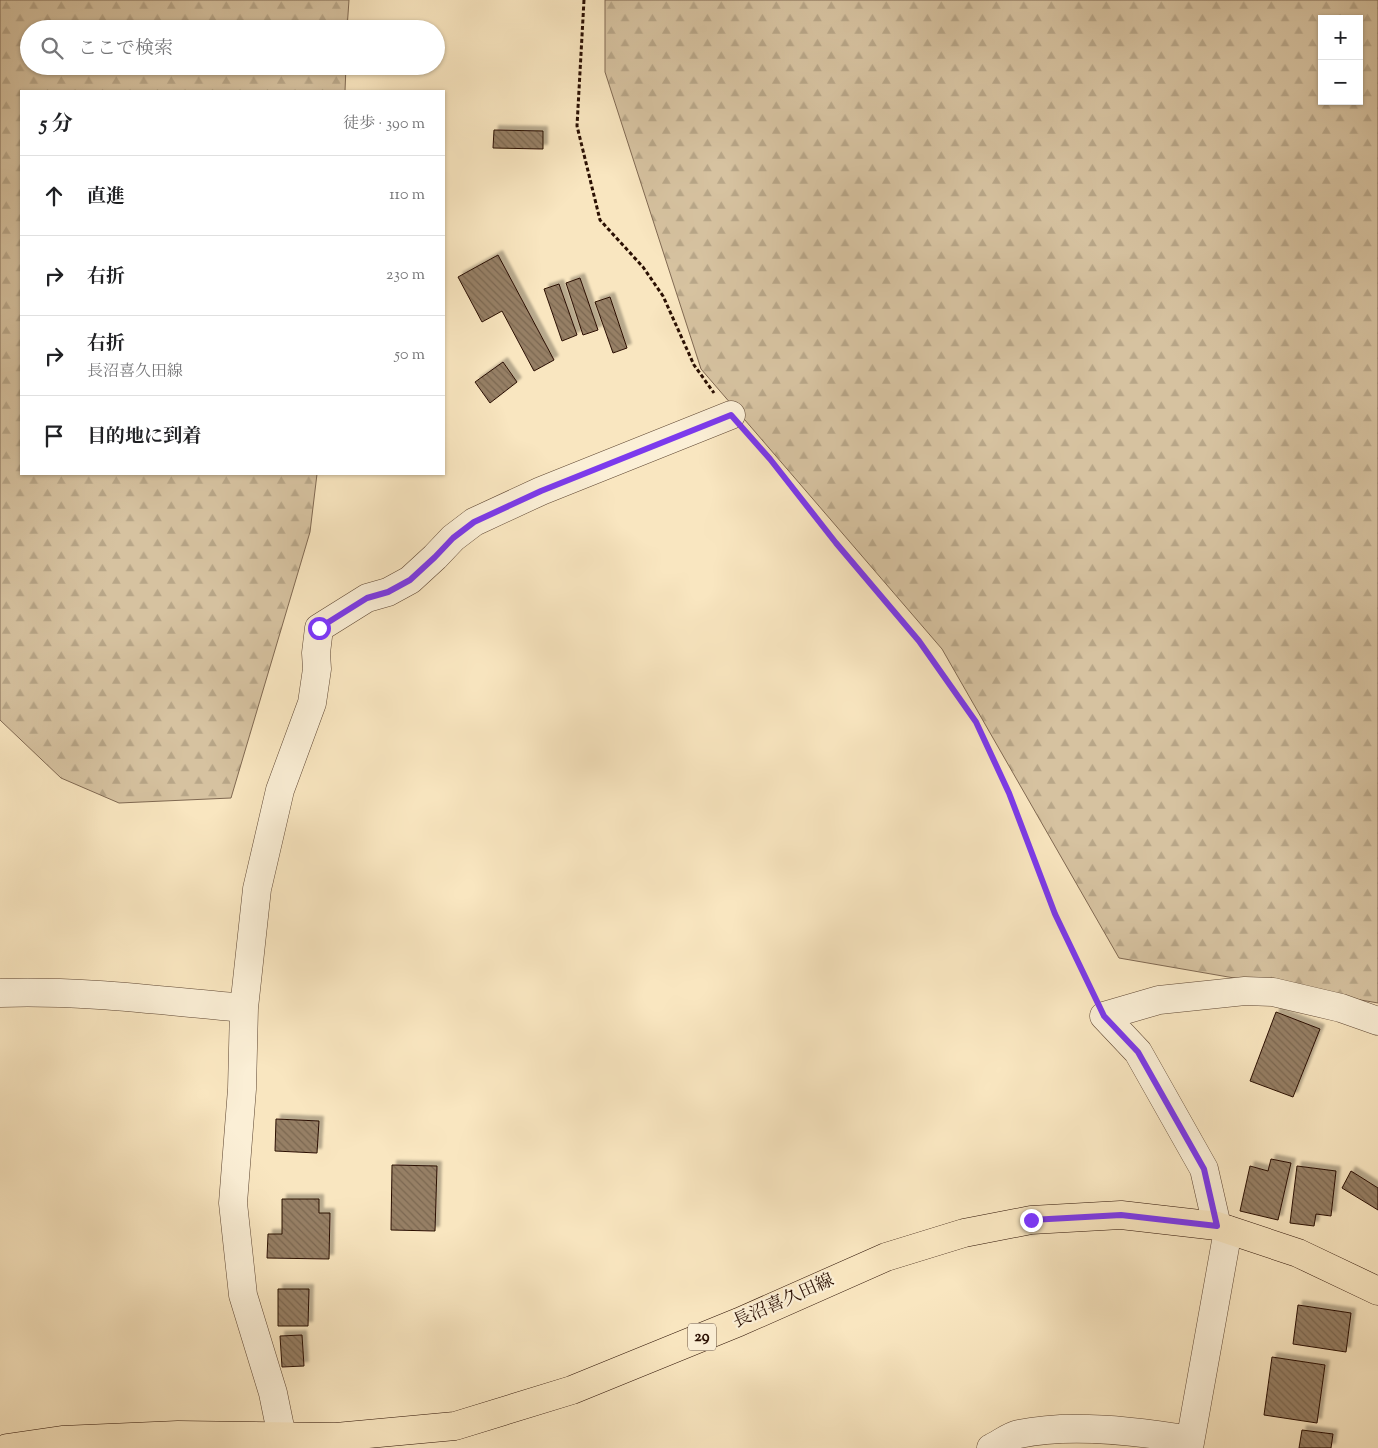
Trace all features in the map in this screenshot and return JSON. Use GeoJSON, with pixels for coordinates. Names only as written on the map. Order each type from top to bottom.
{"type":"FeatureCollection","features":[{"type":"Feature","properties":{"kind":"main road","name":"長沼喜久田線"},"geometry":{"type":"LineString","coordinates":[[7,1448],[62,1440],[178,1435],[336,1437],[455,1426],[572,1390],[738,1322],[886,1257],[964,1233],[1031,1220],[1121,1215],[1223,1228],[1298,1253],[1378,1292]]}},
{"type":"Feature","properties":{"kind":"street"},"geometry":{"type":"LineString","coordinates":[[282,1437],[273,1393],[244,1295],[233,1203],[242,1089],[244,1008],[257,889],[280,790],[312,704],[317,669],[316,653],[319,628],[367,598],[388,592],[410,580],[453,538],[474,522],[541,491],[731,415]]}},
{"type":"Feature","properties":{"kind":"street"},"geometry":{"type":"LineString","coordinates":[[991,1448],[1017,1434],[1066,1428],[1157,1434],[1190,1444],[1223,1228],[1204,1169],[1138,1052],[1104,1016],[1159,1000],[1245,991],[1273,992],[1340,1008],[1378,1021]]}},
{"type":"Feature","properties":{"kind":"street"},"geometry":{"type":"LineString","coordinates":[[0,993],[26,992],[101,996],[244,1008]]}},
{"type":"Feature","properties":{"kind":"path"},"geometry":{"type":"LineString","coordinates":[[584,0],[577,126],[600,220],[644,267],[677,324],[694,365],[731,415],[770,459],[836,543],[919,641],[976,722],[1009,793],[1055,914],[1104,1016]]}},
{"type":"Feature","properties":{"kind":"green space"},"geometry":{"type":"Polygon","coordinates":[[[0,0],[349,0],[348,20],[20,20],[20,75],[346,75],[345,90],[20,90],[20,475],[317,475],[310,532],[231,798],[119,803],[61,778],[0,720],[0,0]]]}},
{"type":"Feature","properties":{"kind":"green space"},"geometry":{"type":"Polygon","coordinates":[[[605,0],[1378,0],[1378,1003],[1119,958],[942,649],[701,369],[605,72],[605,0]]]}},
{"type":"Feature","properties":{"kind":"building"},"geometry":{"type":"Polygon","coordinates":[[[494,130],[543,131],[543,149],[493,148],[494,130]]]}},
{"type":"Feature","properties":{"kind":"building"},"geometry":{"type":"Polygon","coordinates":[[[498,255],[554,360],[534,371],[502,311],[482,322],[458,277],[498,255]]]}},
{"type":"Feature","properties":{"kind":"building"},"geometry":{"type":"Polygon","coordinates":[[[580,278],[598,330],[583,335],[566,283],[580,278]]]}},
{"type":"Feature","properties":{"kind":"building"},"geometry":{"type":"Polygon","coordinates":[[[559,284],[577,335],[562,341],[544,289],[559,284]]]}},
{"type":"Feature","properties":{"kind":"building"},"geometry":{"type":"Polygon","coordinates":[[[610,297],[627,348],[613,353],[595,302],[610,297]]]}},
{"type":"Feature","properties":{"kind":"building"},"geometry":{"type":"Polygon","coordinates":[[[503,362],[517,382],[490,403],[475,382],[503,362]]]}},
{"type":"Feature","properties":{"kind":"building"},"geometry":{"type":"Polygon","coordinates":[[[1276,1012],[1320,1029],[1293,1097],[1250,1081],[1276,1012]]]}},
{"type":"Feature","properties":{"kind":"building"},"geometry":{"type":"Polygon","coordinates":[[[276,1119],[319,1121],[317,1153],[275,1151],[276,1119]]]}},
{"type":"Feature","properties":{"kind":"building"},"geometry":{"type":"Polygon","coordinates":[[[1271,1159],[1291,1163],[1278,1220],[1240,1211],[1250,1166],[1268,1171],[1271,1159]]]}},
{"type":"Feature","properties":{"kind":"building"},"geometry":{"type":"Polygon","coordinates":[[[392,1165],[437,1166],[435,1231],[391,1230],[392,1165]]]}},
{"type":"Feature","properties":{"kind":"building"},"geometry":{"type":"Polygon","coordinates":[[[1297,1166],[1336,1171],[1331,1216],[1316,1214],[1314,1226],[1290,1223],[1297,1166]]]}},
{"type":"Feature","properties":{"kind":"building"},"geometry":{"type":"Polygon","coordinates":[[[1351,1171],[1378,1188],[1378,1210],[1342,1188],[1351,1171]]]}},
{"type":"Feature","properties":{"kind":"building"},"geometry":{"type":"Polygon","coordinates":[[[282,1199],[319,1199],[319,1213],[330,1213],[329,1259],[267,1258],[268,1234],[282,1234],[282,1199]]]}},
{"type":"Feature","properties":{"kind":"building"},"geometry":{"type":"Polygon","coordinates":[[[278,1289],[309,1289],[308,1326],[278,1326],[278,1289]]]}},
{"type":"Feature","properties":{"kind":"building"},"geometry":{"type":"Polygon","coordinates":[[[1298,1305],[1351,1313],[1346,1352],[1293,1344],[1298,1305]]]}},
{"type":"Feature","properties":{"kind":"building"},"geometry":{"type":"Polygon","coordinates":[[[302,1335],[304,1366],[282,1367],[280,1336],[302,1335]]]}},
{"type":"Feature","properties":{"kind":"building"},"geometry":{"type":"Polygon","coordinates":[[[1272,1357],[1325,1365],[1317,1423],[1264,1415],[1272,1357]]]}},
{"type":"Feature","properties":{"kind":"building"},"geometry":{"type":"Polygon","coordinates":[[[1302,1430],[1333,1434],[1331,1448],[1299,1448],[1302,1430]]]}},
{"type":"Feature","properties":{"kind":"route"},"geometry":{"type":"LineString","coordinates":[[319,628],[367,598],[388,592],[410,580],[453,538],[474,522],[541,491],[731,415],[770,459],[836,543],[919,641],[976,722],[1009,793],[1055,914],[1104,1016],[1138,1052],[1204,1169],[1217,1226],[1121,1215],[1031,1220]]}}]}
